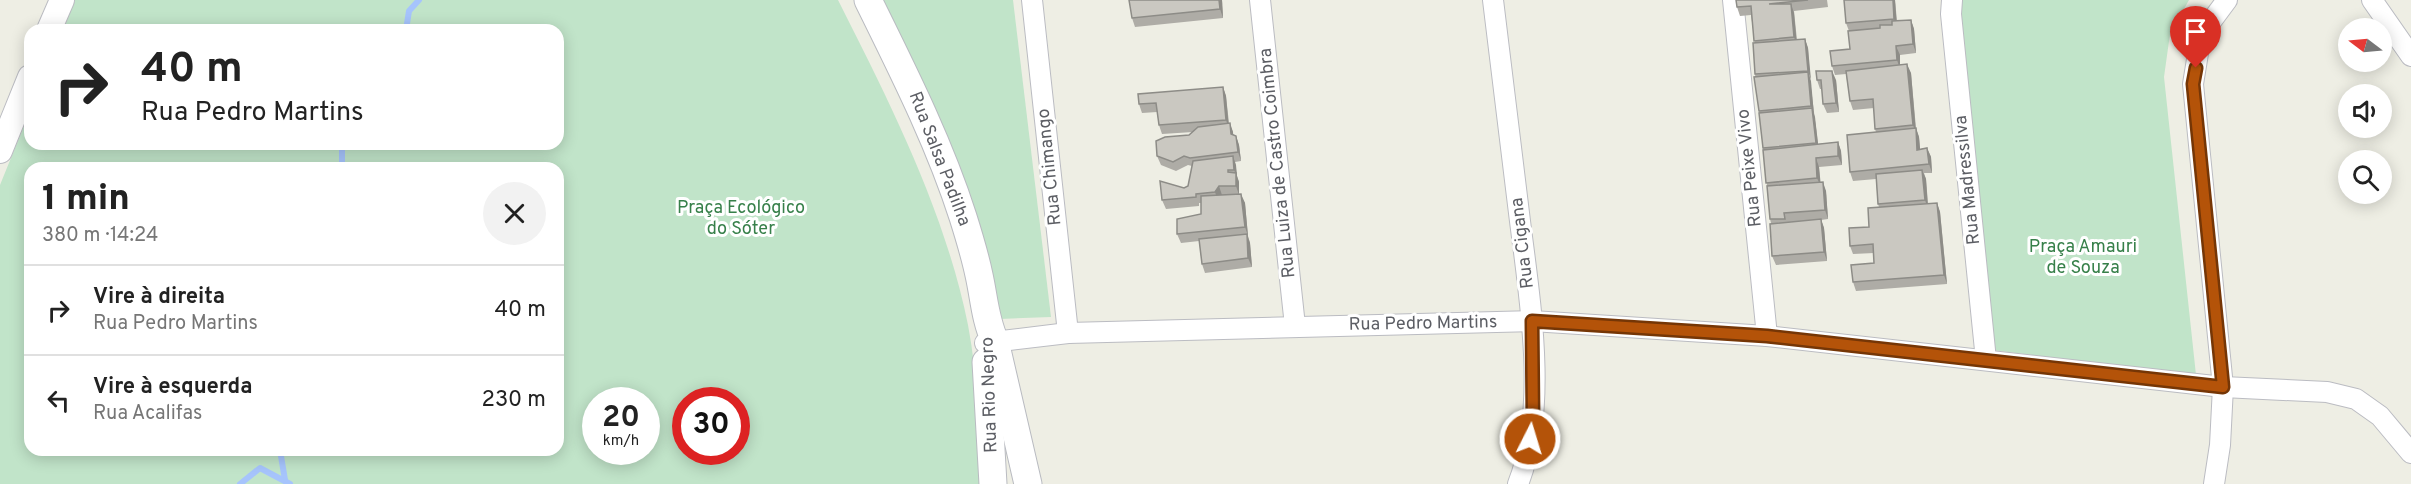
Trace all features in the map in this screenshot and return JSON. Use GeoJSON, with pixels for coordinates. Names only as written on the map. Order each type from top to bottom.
{"type":"FeatureCollection","features":[{"type":"Feature","properties":{"kind":"main road","name":"Rua Salsa Padilha"},"geometry":{"type":"LineString","coordinates":[[868,0],[939,151],[979,274],[989,336]]}},
{"type":"Feature","properties":{"kind":"main road","name":"Rua Rio Negro"},"geometry":{"type":"LineString","coordinates":[[989,336],[993,484]]}},
{"type":"Feature","properties":{"kind":"main road","name":"Rua Rio Negro"},"geometry":{"type":"LineString","coordinates":[[989,336],[1028,484]]}},
{"type":"Feature","properties":{"kind":"street"},"geometry":{"type":"LineString","coordinates":[[52,24],[62,0]]}},
{"type":"Feature","properties":{"kind":"street","name":"Rua Chimango"},"geometry":{"type":"LineString","coordinates":[[1032,0],[1068,333]]}},
{"type":"Feature","properties":{"kind":"street","name":"Rua Luiza de Castro Coimbra"},"geometry":{"type":"LineString","coordinates":[[1260,0],[1295,326]]}},
{"type":"Feature","properties":{"kind":"street","name":"Rua Cigana"},"geometry":{"type":"LineString","coordinates":[[1493,0],[1532,321],[1533,419],[1528,458],[1518,484]]}},
{"type":"Feature","properties":{"kind":"street","name":"Rua Peixe Vivo"},"geometry":{"type":"LineString","coordinates":[[1733,0],[1767,336]]}},
{"type":"Feature","properties":{"kind":"street","name":"Rua Madressilva"},"geometry":{"type":"LineString","coordinates":[[1952,0],[1951,14],[1986,360]]}},
{"type":"Feature","properties":{"kind":"street"},"geometry":{"type":"LineString","coordinates":[[2214,484],[2220,445],[2223,387],[2193,84],[2201,35],[2227,0]]}},
{"type":"Feature","properties":{"kind":"street"},"geometry":{"type":"LineString","coordinates":[[2372,0],[2411,56]]}},
{"type":"Feature","properties":{"kind":"street"},"geometry":{"type":"LineString","coordinates":[[0,151],[24,92]]}},
{"type":"Feature","properties":{"kind":"street","name":"Rua Pedro Martins"},"geometry":{"type":"LineString","coordinates":[[989,336],[1532,321],[1767,336],[2223,387],[2327,392],[2356,399],[2380,416],[2411,453]]}},
{"type":"Feature","properties":{"kind":"green space","name":"Praça Ecológico do Sóter"},"geometry":{"type":"Polygon","coordinates":[[[75,0],[838,0],[896,118],[930,199],[958,283],[974,364],[979,484],[0,484],[0,185],[24,126],[24,150],[564,150],[564,24],[65,24],[75,0]]]}},
{"type":"Feature","properties":{"kind":"green space"},"geometry":{"type":"Polygon","coordinates":[[[878,0],[1013,0],[1051,317],[1000,319],[878,0]]]}},
{"type":"Feature","properties":{"kind":"green space","name":"Praça Amauri de Souza"},"geometry":{"type":"Polygon","coordinates":[[[1961,0],[2189,0],[2170,34],[2164,77],[2196,375],[1992,350],[1959,18],[1961,0]]]}},
{"type":"Feature","properties":{"kind":"building"},"geometry":{"type":"Polygon","coordinates":[[[1129,0],[1219,0],[1220,9],[1132,18],[1129,0]]]}},
{"type":"Feature","properties":{"kind":"building"},"geometry":{"type":"Polygon","coordinates":[[[1736,0],[1808,0],[1769,4],[1791,4],[1794,37],[1754,41],[1751,6],[1737,7],[1736,0]]]}},
{"type":"Feature","properties":{"kind":"building"},"geometry":{"type":"Polygon","coordinates":[[[1844,0],[1893,0],[1894,19],[1846,23],[1844,0]]]}},
{"type":"Feature","properties":{"kind":"building"},"geometry":{"type":"Polygon","coordinates":[[[1911,20],[1913,44],[1896,46],[1897,60],[1832,66],[1830,51],[1850,49],[1848,31],[1880,28],[1880,25],[1892,25],[1892,21],[1911,20]]]}},
{"type":"Feature","properties":{"kind":"building"},"geometry":{"type":"Polygon","coordinates":[[[1805,39],[1808,71],[1755,74],[1753,43],[1805,39]]]}},
{"type":"Feature","properties":{"kind":"building"},"geometry":{"type":"Polygon","coordinates":[[[1907,64],[1913,125],[1875,129],[1873,99],[1850,101],[1846,71],[1907,64]]]}},
{"type":"Feature","properties":{"kind":"building"},"geometry":{"type":"Polygon","coordinates":[[[1816,71],[1832,71],[1836,103],[1823,104],[1821,80],[1817,80],[1816,71]]]}},
{"type":"Feature","properties":{"kind":"building"},"geometry":{"type":"Polygon","coordinates":[[[1808,72],[1811,106],[1759,111],[1754,77],[1808,72]]]}},
{"type":"Feature","properties":{"kind":"building"},"geometry":{"type":"Polygon","coordinates":[[[1223,87],[1226,120],[1159,125],[1156,103],[1139,104],[1138,94],[1223,87]]]}},
{"type":"Feature","properties":{"kind":"building"},"geometry":{"type":"Polygon","coordinates":[[[1812,108],[1816,143],[1763,148],[1759,113],[1812,108]]]}},
{"type":"Feature","properties":{"kind":"building"},"geometry":{"type":"Polygon","coordinates":[[[1230,123],[1231,134],[1236,136],[1238,152],[1190,158],[1184,156],[1173,162],[1157,156],[1156,141],[1165,137],[1189,135],[1198,127],[1230,123]]]}},
{"type":"Feature","properties":{"kind":"building"},"geometry":{"type":"Polygon","coordinates":[[[1916,128],[1917,150],[1927,148],[1929,164],[1850,172],[1847,135],[1916,128]]]}},
{"type":"Feature","properties":{"kind":"building"},"geometry":{"type":"Polygon","coordinates":[[[1838,142],[1838,156],[1816,158],[1817,178],[1766,183],[1763,150],[1838,142]]]}},
{"type":"Feature","properties":{"kind":"building"},"geometry":{"type":"Polygon","coordinates":[[[1233,156],[1234,170],[1228,170],[1228,172],[1236,173],[1236,186],[1219,186],[1215,192],[1196,194],[1196,197],[1162,200],[1160,181],[1184,188],[1188,186],[1193,161],[1233,156]]]}},
{"type":"Feature","properties":{"kind":"building"},"geometry":{"type":"Polygon","coordinates":[[[1922,170],[1925,200],[1878,204],[1876,174],[1922,170]]]}},
{"type":"Feature","properties":{"kind":"building"},"geometry":{"type":"Polygon","coordinates":[[[1823,182],[1825,210],[1784,213],[1785,219],[1770,219],[1767,186],[1823,182]]]}},
{"type":"Feature","properties":{"kind":"building"},"geometry":{"type":"Polygon","coordinates":[[[1241,194],[1245,227],[1177,234],[1177,219],[1201,214],[1201,196],[1241,194]]]}},
{"type":"Feature","properties":{"kind":"building"},"geometry":{"type":"Polygon","coordinates":[[[1937,203],[1944,275],[1853,282],[1851,265],[1874,263],[1873,244],[1850,246],[1849,228],[1869,227],[1868,208],[1937,203]]]}},
{"type":"Feature","properties":{"kind":"building"},"geometry":{"type":"Polygon","coordinates":[[[1821,219],[1824,252],[1772,256],[1770,224],[1821,219]]]}},
{"type":"Feature","properties":{"kind":"building"},"geometry":{"type":"Polygon","coordinates":[[[1247,234],[1248,258],[1202,264],[1199,239],[1247,234]]]}},
{"type":"Feature","properties":{"kind":"waterway"},"geometry":{"type":"LineString","coordinates":[[407,24],[409,11],[419,0]]}},
{"type":"Feature","properties":{"kind":"waterway"},"geometry":{"type":"LineString","coordinates":[[342,150],[342,162]]}},
{"type":"Feature","properties":{"kind":"waterway"},"geometry":{"type":"LineString","coordinates":[[281,456],[285,480]]}},
{"type":"Feature","properties":{"kind":"waterway"},"geometry":{"type":"LineString","coordinates":[[240,484],[260,468],[290,484]]}},
{"type":"Feature","properties":{"kind":"route"},"geometry":{"type":"LineString","coordinates":[[1530,439],[1533,419],[1532,321],[1767,336],[2223,387],[2193,84],[2196,68]]}}]}
